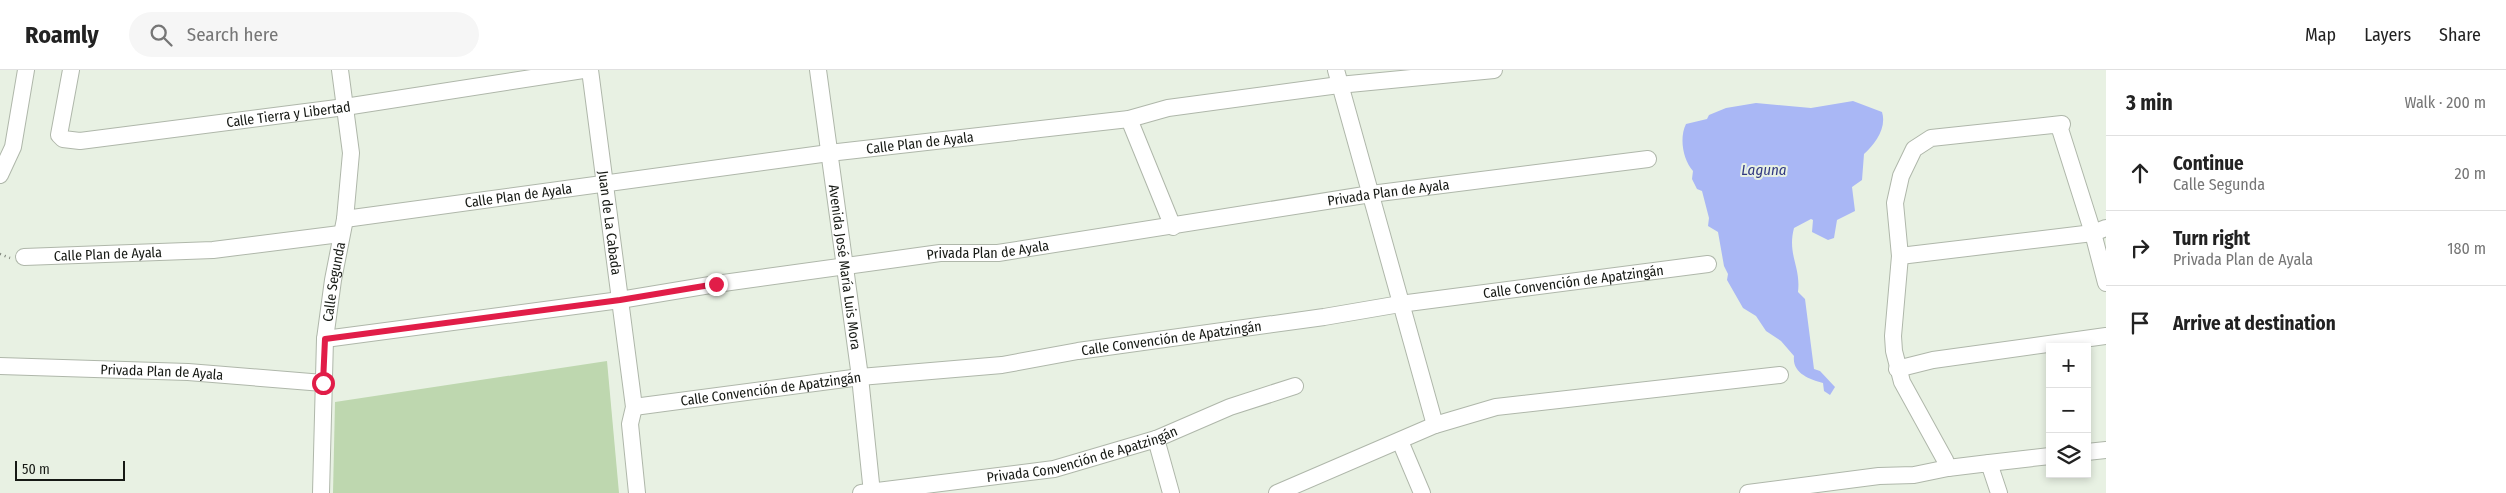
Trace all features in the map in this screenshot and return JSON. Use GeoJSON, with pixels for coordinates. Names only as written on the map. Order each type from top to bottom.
{"type":"FeatureCollection","features":[{"type":"Feature","properties":{"kind":"street"},"geometry":{"type":"LineString","coordinates":[[0,175],[12,147],[26,70]]}},
{"type":"Feature","properties":{"kind":"street","name":"Calle Tierra y Libertad"},"geometry":{"type":"LineString","coordinates":[[71,70],[59,128],[59,135],[69,141],[345,107],[583,70]]}},
{"type":"Feature","properties":{"kind":"street","name":"Calle Segunda"},"geometry":{"type":"LineString","coordinates":[[321,493],[325,339],[351,153],[340,70]]}},
{"type":"Feature","properties":{"kind":"street","name":"Juan de La Cabada"},"geometry":{"type":"LineString","coordinates":[[590,70],[603,183],[634,406],[630,424],[637,493]]}},
{"type":"Feature","properties":{"kind":"street","name":"Avenida José María Luis Mora"},"geometry":{"type":"LineString","coordinates":[[818,70],[843,267],[860,377],[868,492]]}},
{"type":"Feature","properties":{"kind":"street","name":"Calle Plan de Ayala"},"geometry":{"type":"LineString","coordinates":[[24,257],[213,250],[603,183],[829,153],[1129,118],[1168,108],[1337,77],[1494,70]]}},
{"type":"Feature","properties":{"kind":"street"},"geometry":{"type":"LineString","coordinates":[[1337,77],[1372,194],[1400,304],[1435,425]]}},
{"type":"Feature","properties":{"kind":"street"},"geometry":{"type":"LineString","coordinates":[[1129,118],[1173,227]]}},
{"type":"Feature","properties":{"kind":"street"},"geometry":{"type":"LineString","coordinates":[[1948,468],[1905,389],[1897,369],[1893,336],[1900,256],[1895,203],[1901,176],[1914,149],[1925,141],[1938,136],[2062,124],[2060,129],[2100,231],[2106,283]]}},
{"type":"Feature","properties":{"kind":"street","name":"Privada Plan de Ayala"},"geometry":{"type":"LineString","coordinates":[[325,339],[620,300],[716,284],[940,253],[998,253],[1173,227],[1372,194],[1648,159]]}},
{"type":"Feature","properties":{"kind":"street"},"geometry":{"type":"LineString","coordinates":[[1900,256],[2100,231]]}},
{"type":"Feature","properties":{"kind":"street","name":"Calle Convención de Apatzingán"},"geometry":{"type":"LineString","coordinates":[[634,406],[860,377],[1002,365],[1078,351],[1324,317],[1400,304],[1708,264]]}},
{"type":"Feature","properties":{"kind":"street"},"geometry":{"type":"LineString","coordinates":[[1897,369],[1933,360],[2106,336]]}},
{"type":"Feature","properties":{"kind":"street","name":"Privada Plan de Ayala"},"geometry":{"type":"LineString","coordinates":[[0,366],[188,372],[323,383]]}},
{"type":"Feature","properties":{"kind":"street"},"geometry":{"type":"LineString","coordinates":[[1277,493],[1435,425],[1496,408],[1780,375]]}},
{"type":"Feature","properties":{"kind":"street","name":"Privada Convención de Apatzingán"},"geometry":{"type":"LineString","coordinates":[[868,492],[1054,469],[1156,439],[1230,407],[1295,386]]}},
{"type":"Feature","properties":{"kind":"street"},"geometry":{"type":"LineString","coordinates":[[1156,439],[1171,493]]}},
{"type":"Feature","properties":{"kind":"street"},"geometry":{"type":"LineString","coordinates":[[1400,441],[1422,493]]}},
{"type":"Feature","properties":{"kind":"street"},"geometry":{"type":"LineString","coordinates":[[2091,452],[2106,450]]}},
{"type":"Feature","properties":{"kind":"street"},"geometry":{"type":"LineString","coordinates":[[1748,493],[1880,476],[1914,475],[1948,468],[2046,456]]}},
{"type":"Feature","properties":{"kind":"street"},"geometry":{"type":"LineString","coordinates":[[1989,463],[1999,493]]}},
{"type":"Feature","properties":{"kind":"green space"},"geometry":{"type":"Polygon","coordinates":[[[607,361],[619,493],[333,493],[335,402],[607,361]]]}},
{"type":"Feature","properties":{"kind":"water","name":"Laguna"},"geometry":{"type":"Polygon","coordinates":[[[1853,101],[1882,112],[1883,118],[1879,135],[1864,154],[1862,180],[1852,187],[1855,211],[1837,220],[1834,238],[1828,240],[1812,232],[1813,220],[1811,219],[1794,228],[1792,237],[1793,253],[1798,275],[1798,292],[1805,299],[1814,369],[1820,371],[1835,387],[1830,395],[1824,391],[1823,383],[1807,377],[1799,371],[1794,362],[1794,356],[1781,341],[1766,331],[1756,316],[1743,308],[1727,280],[1728,274],[1724,266],[1718,232],[1708,226],[1709,218],[1702,191],[1697,189],[1692,179],[1693,171],[1683,149],[1683,136],[1686,124],[1707,119],[1709,115],[1726,108],[1756,103],[1811,108],[1853,101]]]}},
{"type":"Feature","properties":{"kind":"route"},"geometry":{"type":"LineString","coordinates":[[323,383],[325,339],[620,300],[716,284]]}}]}
